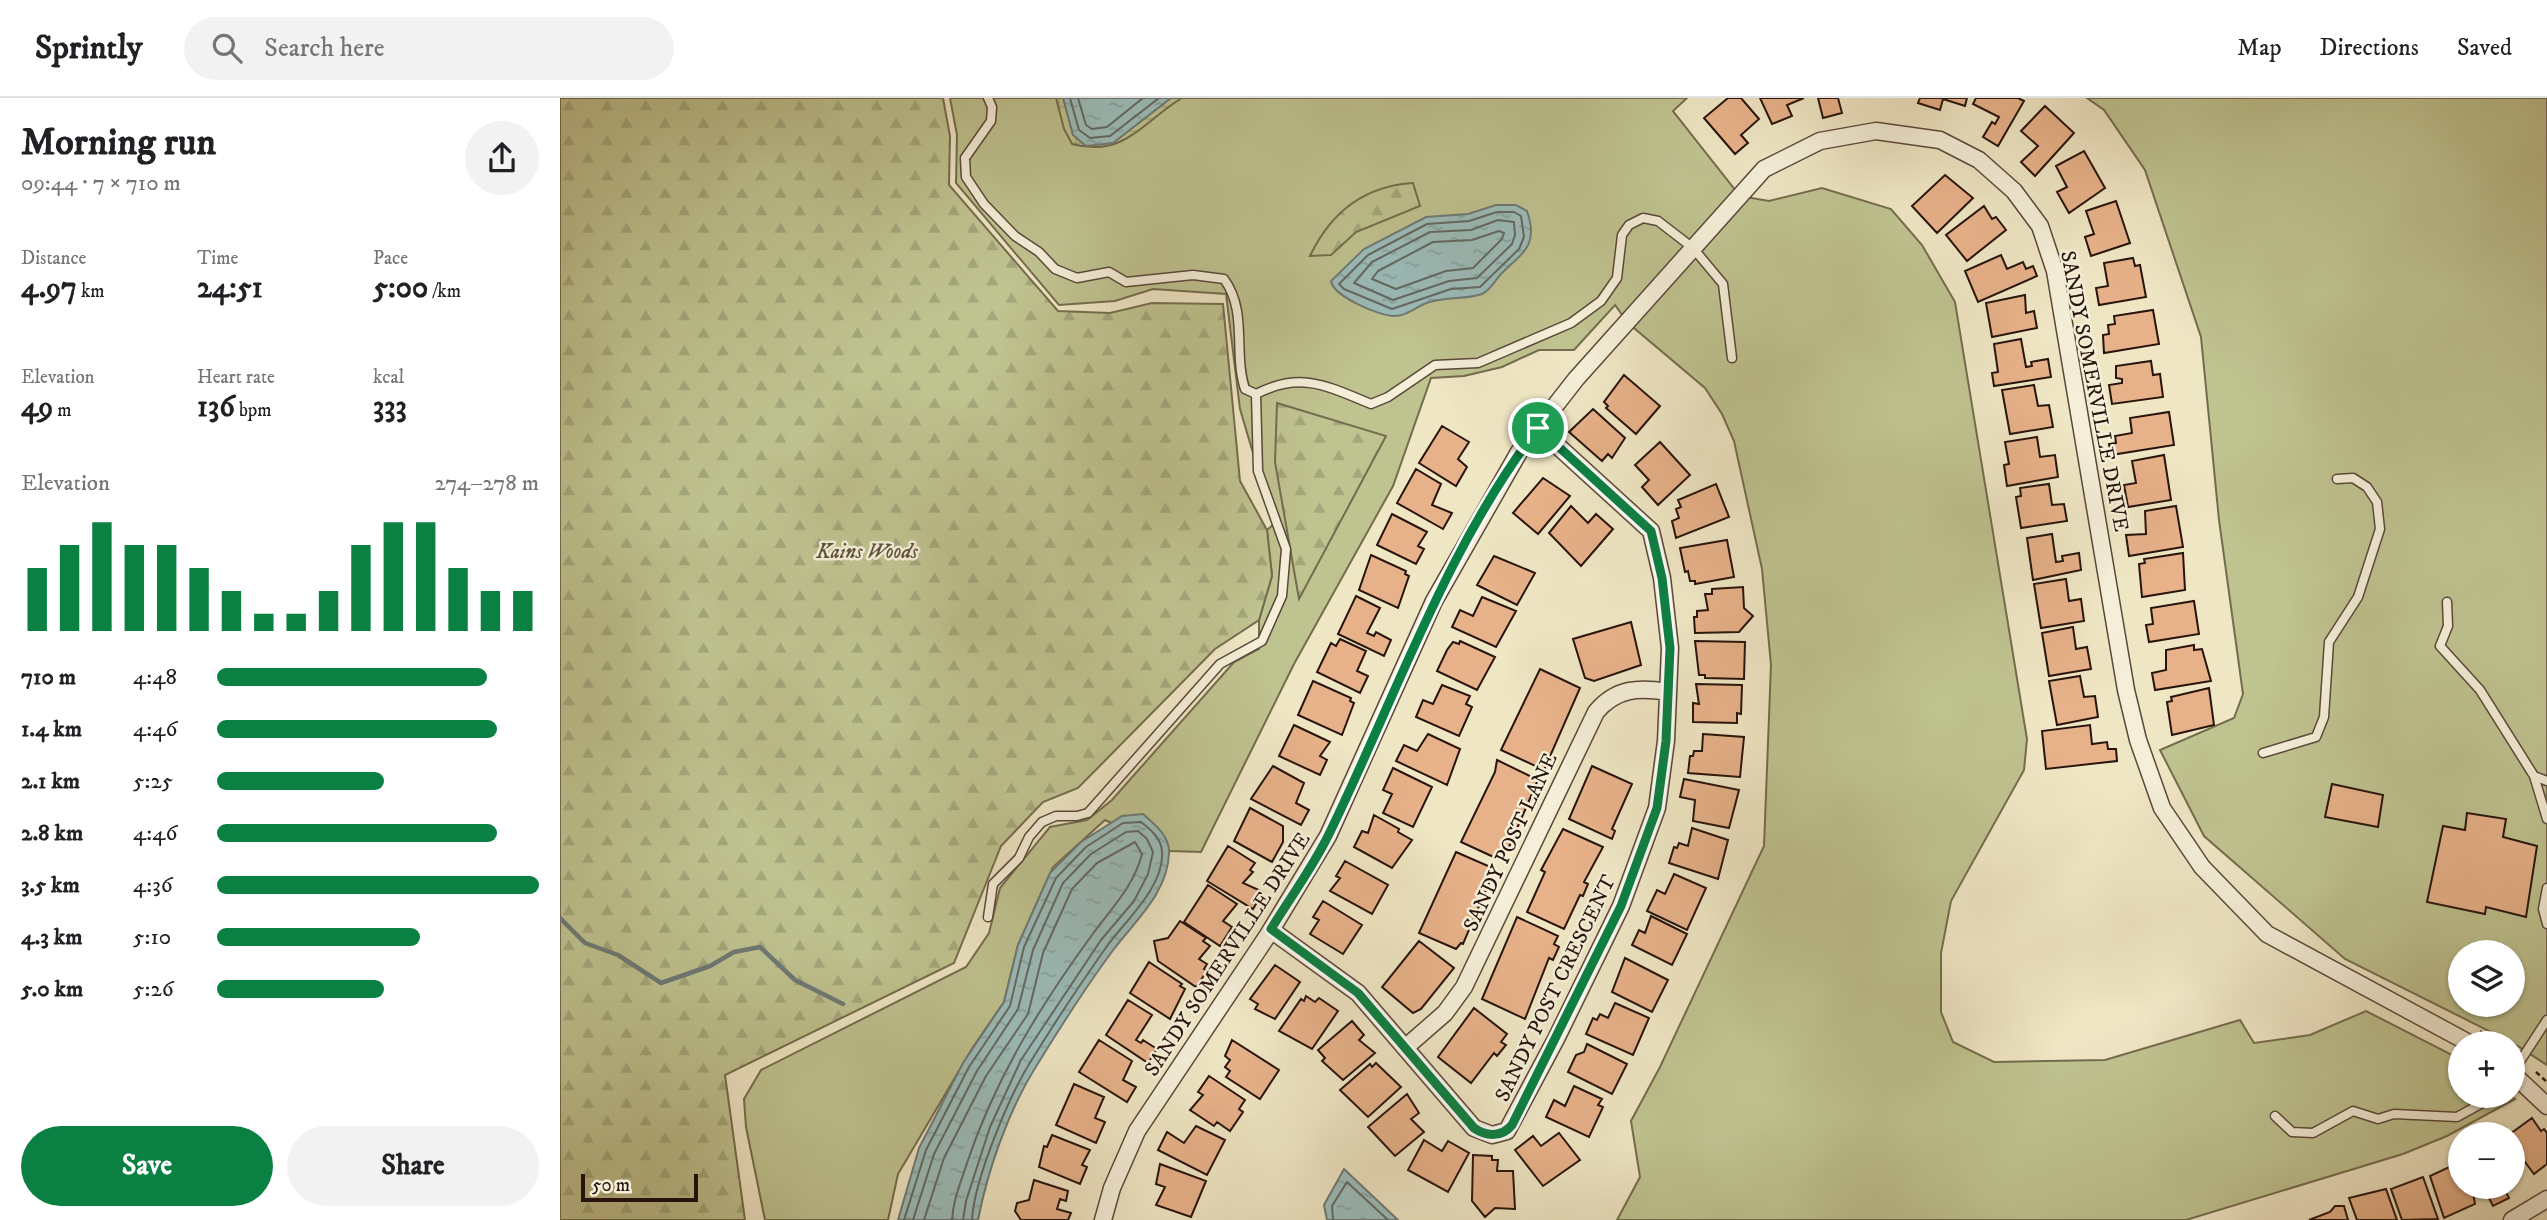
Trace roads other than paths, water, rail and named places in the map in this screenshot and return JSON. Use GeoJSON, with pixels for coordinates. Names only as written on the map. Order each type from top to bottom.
{"type":"FeatureCollection","features":[{"type":"Feature","properties":{"kind":"street","name":"SANDY SOMERVILLE DRIVE"},"geometry":{"type":"LineString","coordinates":[[1103,1220],[1112,1188],[1137,1131],[1271,929],[1328,836],[1434,601],[1519,452],[1576,379],[1764,169],[1821,141],[1876,131],[1940,141],[1979,160],[2014,191],[2040,226],[2055,271],[2126,690],[2138,740],[2162,808],[2202,867],[2267,934],[2464,1031]]}},
{"type":"Feature","properties":{"kind":"street","name":"SANDY POST CRESCENT"},"geometry":{"type":"LineString","coordinates":[[1271,929],[1358,993],[1474,1128],[1492,1135],[1507,1132],[1556,1040],[1621,906],[1657,808],[1666,741],[1669,636],[1662,578],[1651,531],[1538,428]]}},
{"type":"Feature","properties":{"kind":"street","name":"SANDY POST LANE"},"geometry":{"type":"LineString","coordinates":[[1406,1047],[1446,1013],[1464,987],[1595,712],[1611,696],[1623,691],[1668,692]]}},
{"type":"Feature","properties":{"kind":"street"},"geometry":{"type":"LineString","coordinates":[[2525,1085],[2547,1106]]}},
{"type":"Feature","properties":{"kind":"street"},"geometry":{"type":"LineString","coordinates":[[2512,1220],[2547,1199]]}},
{"type":"Feature","properties":{"kind":"lane"},"geometry":{"type":"LineString","coordinates":[[988,98],[992,107],[991,121],[965,158],[965,177],[984,204],[1015,236],[1039,252],[1055,269],[1077,278],[1109,272],[1126,282],[1193,275],[1224,279],[1236,295],[1241,375],[1245,389],[1256,394]]}},
{"type":"Feature","properties":{"kind":"lane"},"geometry":{"type":"LineString","coordinates":[[1256,394],[1276,384],[1300,380],[1371,404],[1388,397],[1435,365],[1478,363],[1571,323],[1601,301],[1617,278],[1622,235],[1629,225],[1643,218],[1658,221],[1693,248],[1723,284],[1732,358]]}},
{"type":"Feature","properties":{"kind":"lane"},"geometry":{"type":"LineString","coordinates":[[988,917],[993,884],[1019,858],[1029,837],[1042,822],[1056,816],[1088,813],[1220,664],[1262,641],[1282,596],[1287,567],[1281,528],[1258,471],[1256,394]]}},
{"type":"Feature","properties":{"kind":"lane"},"geometry":{"type":"LineString","coordinates":[[2263,753],[2316,737],[2324,717],[2329,642],[2358,597],[2380,530],[2377,502],[2367,487],[2353,478],[2337,479]]}},
{"type":"Feature","properties":{"kind":"lane"},"geometry":{"type":"LineString","coordinates":[[2447,602],[2448,626],[2441,646],[2480,690],[2535,776],[2547,819]]}},
{"type":"Feature","properties":{"kind":"lane"},"geometry":{"type":"LineString","coordinates":[[2535,776],[2547,781]]}},
{"type":"Feature","properties":{"kind":"lane"},"geometry":{"type":"LineString","coordinates":[[2547,888],[2543,909],[2547,924]]}},
{"type":"Feature","properties":{"kind":"lane"},"geometry":{"type":"LineString","coordinates":[[2525,1054],[2547,1020]]}},
{"type":"Feature","properties":{"kind":"lane"},"geometry":{"type":"LineString","coordinates":[[2275,1116],[2292,1132],[2313,1133],[2353,1111],[2378,1119],[2394,1114],[2457,1117],[2473,1108]]}},
{"type":"Feature","properties":{"kind":"water"},"geometry":{"type":"Polygon","coordinates":[[[1063,98],[1171,98],[1113,143],[1086,146],[1073,135],[1063,98]]]}},
{"type":"Feature","properties":{"kind":"water"},"geometry":{"type":"Polygon","coordinates":[[[1496,205],[1516,205],[1527,211],[1530,241],[1522,254],[1482,294],[1431,302],[1406,314],[1394,316],[1378,313],[1348,299],[1331,281],[1364,249],[1426,217],[1468,214],[1496,205]]]}},
{"type":"Feature","properties":{"kind":"water"},"geometry":{"type":"Polygon","coordinates":[[[1143,814],[1160,831],[1169,847],[1163,880],[1149,905],[1084,991],[1027,1082],[1001,1140],[978,1220],[898,1220],[919,1148],[963,1063],[1004,1002],[1018,945],[1050,873],[1081,842],[1122,816],[1143,814]]]}},
{"type":"Feature","properties":{"kind":"water"},"geometry":{"type":"Polygon","coordinates":[[[1344,1169],[1398,1220],[1327,1220],[1324,1205],[1344,1169]]]}},
{"type":"Feature","properties":{"kind":"waterway"},"geometry":{"type":"LineString","coordinates":[[560,918],[585,943],[618,955],[661,983],[710,966],[734,952],[760,947],[795,980],[843,1004]]}},
{"type":"Feature","properties":{"kind":"park label","name":"Kains Woods"},"geometry":{"type":"Point","coordinates":[867,551]}}]}
